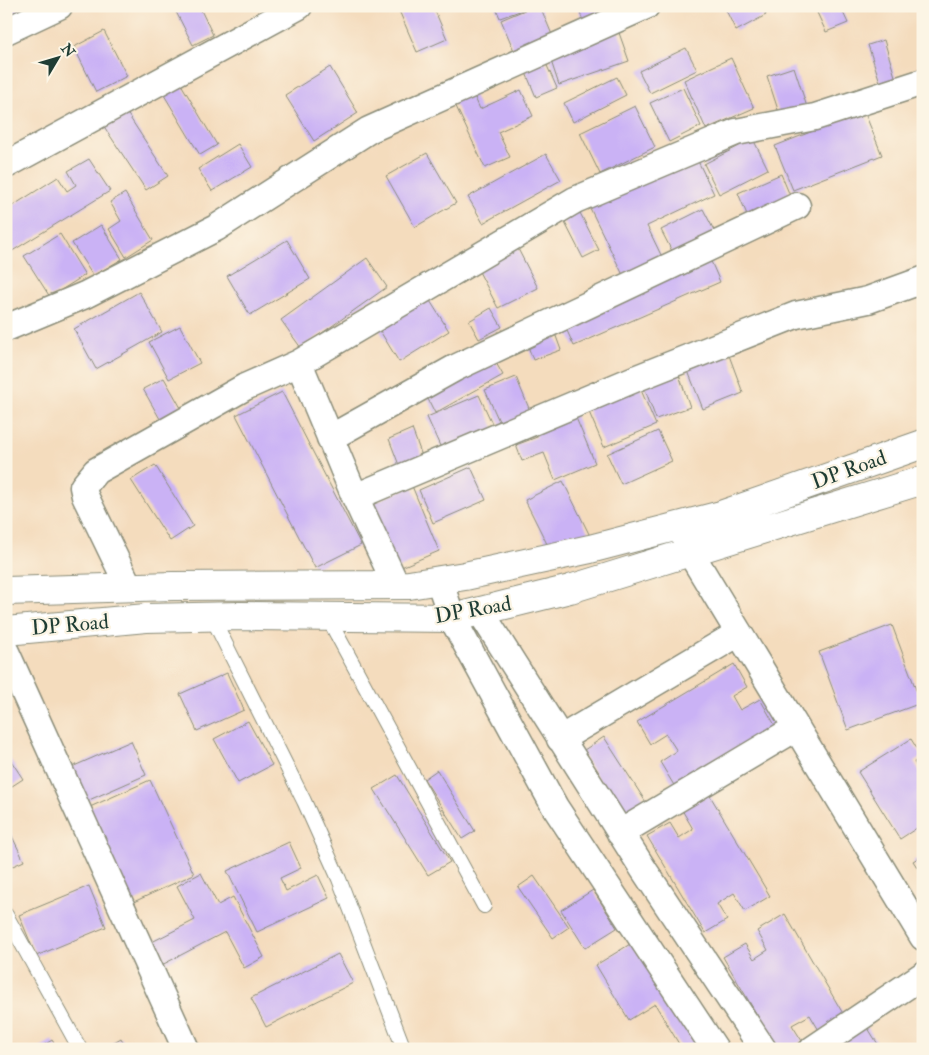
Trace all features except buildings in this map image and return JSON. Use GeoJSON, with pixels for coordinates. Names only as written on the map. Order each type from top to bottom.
{"type":"FeatureCollection","features":[{"type":"Feature","properties":{"kind":"street"},"geometry":{"type":"LineString","coordinates":[[6,30],[59,6]]}},
{"type":"Feature","properties":{"kind":"street"},"geometry":{"type":"LineString","coordinates":[[6,165],[299,6]]}},
{"type":"Feature","properties":{"kind":"street"},"geometry":{"type":"LineString","coordinates":[[6,328],[85,295],[216,228],[369,130],[646,6]]}},
{"type":"Feature","properties":{"kind":"street"},"geometry":{"type":"LineString","coordinates":[[129,587],[85,496],[83,487],[96,471],[245,387],[299,363],[575,200],[736,132],[816,117],[923,82]]}},
{"type":"Feature","properties":{"kind":"street"},"geometry":{"type":"LineString","coordinates":[[330,438],[464,364],[797,206]]}},
{"type":"Feature","properties":{"kind":"street"},"geometry":{"type":"LineString","coordinates":[[355,497],[637,378],[796,315],[868,300],[923,280]]}},
{"type":"Feature","properties":{"kind":"street"},"geometry":{"type":"LineString","coordinates":[[299,363],[355,497],[396,585]]}},
{"type":"Feature","properties":{"kind":"street","name":"DP Road"},"geometry":{"type":"LineString","coordinates":[[6,591],[129,587],[396,585],[440,580],[590,549],[681,526],[919,454]]}},
{"type":"Feature","properties":{"kind":"street","name":"DP Road"},"geometry":{"type":"LineString","coordinates":[[6,631],[146,618],[452,618],[570,589],[923,480]]}},
{"type":"Feature","properties":{"kind":"street"},"geometry":{"type":"LineString","coordinates":[[681,526],[690,552],[923,937]]}},
{"type":"Feature","properties":{"kind":"street"},"geometry":{"type":"LineString","coordinates":[[440,580],[452,618],[555,807],[715,1049]]}},
{"type":"Feature","properties":{"kind":"street"},"geometry":{"type":"LineString","coordinates":[[480,611],[620,833],[763,1049]]}},
{"type":"Feature","properties":{"kind":"street"},"geometry":{"type":"LineString","coordinates":[[560,739],[739,633]]}},
{"type":"Feature","properties":{"kind":"street"},"geometry":{"type":"LineString","coordinates":[[6,652],[186,1049]]}},
{"type":"Feature","properties":{"kind":"street"},"geometry":{"type":"LineString","coordinates":[[620,833],[796,728]]}},
{"type":"Feature","properties":{"kind":"street"},"geometry":{"type":"LineString","coordinates":[[812,1049],[923,975]]}},
{"type":"Feature","properties":{"kind":"lane"},"geometry":{"type":"LineString","coordinates":[[212,617],[308,810],[339,879],[404,1049]]}},
{"type":"Feature","properties":{"kind":"lane"},"geometry":{"type":"LineString","coordinates":[[328,618],[484,906]]}},
{"type":"Feature","properties":{"kind":"lane"},"geometry":{"type":"LineString","coordinates":[[6,915],[80,1049]]}}]}
